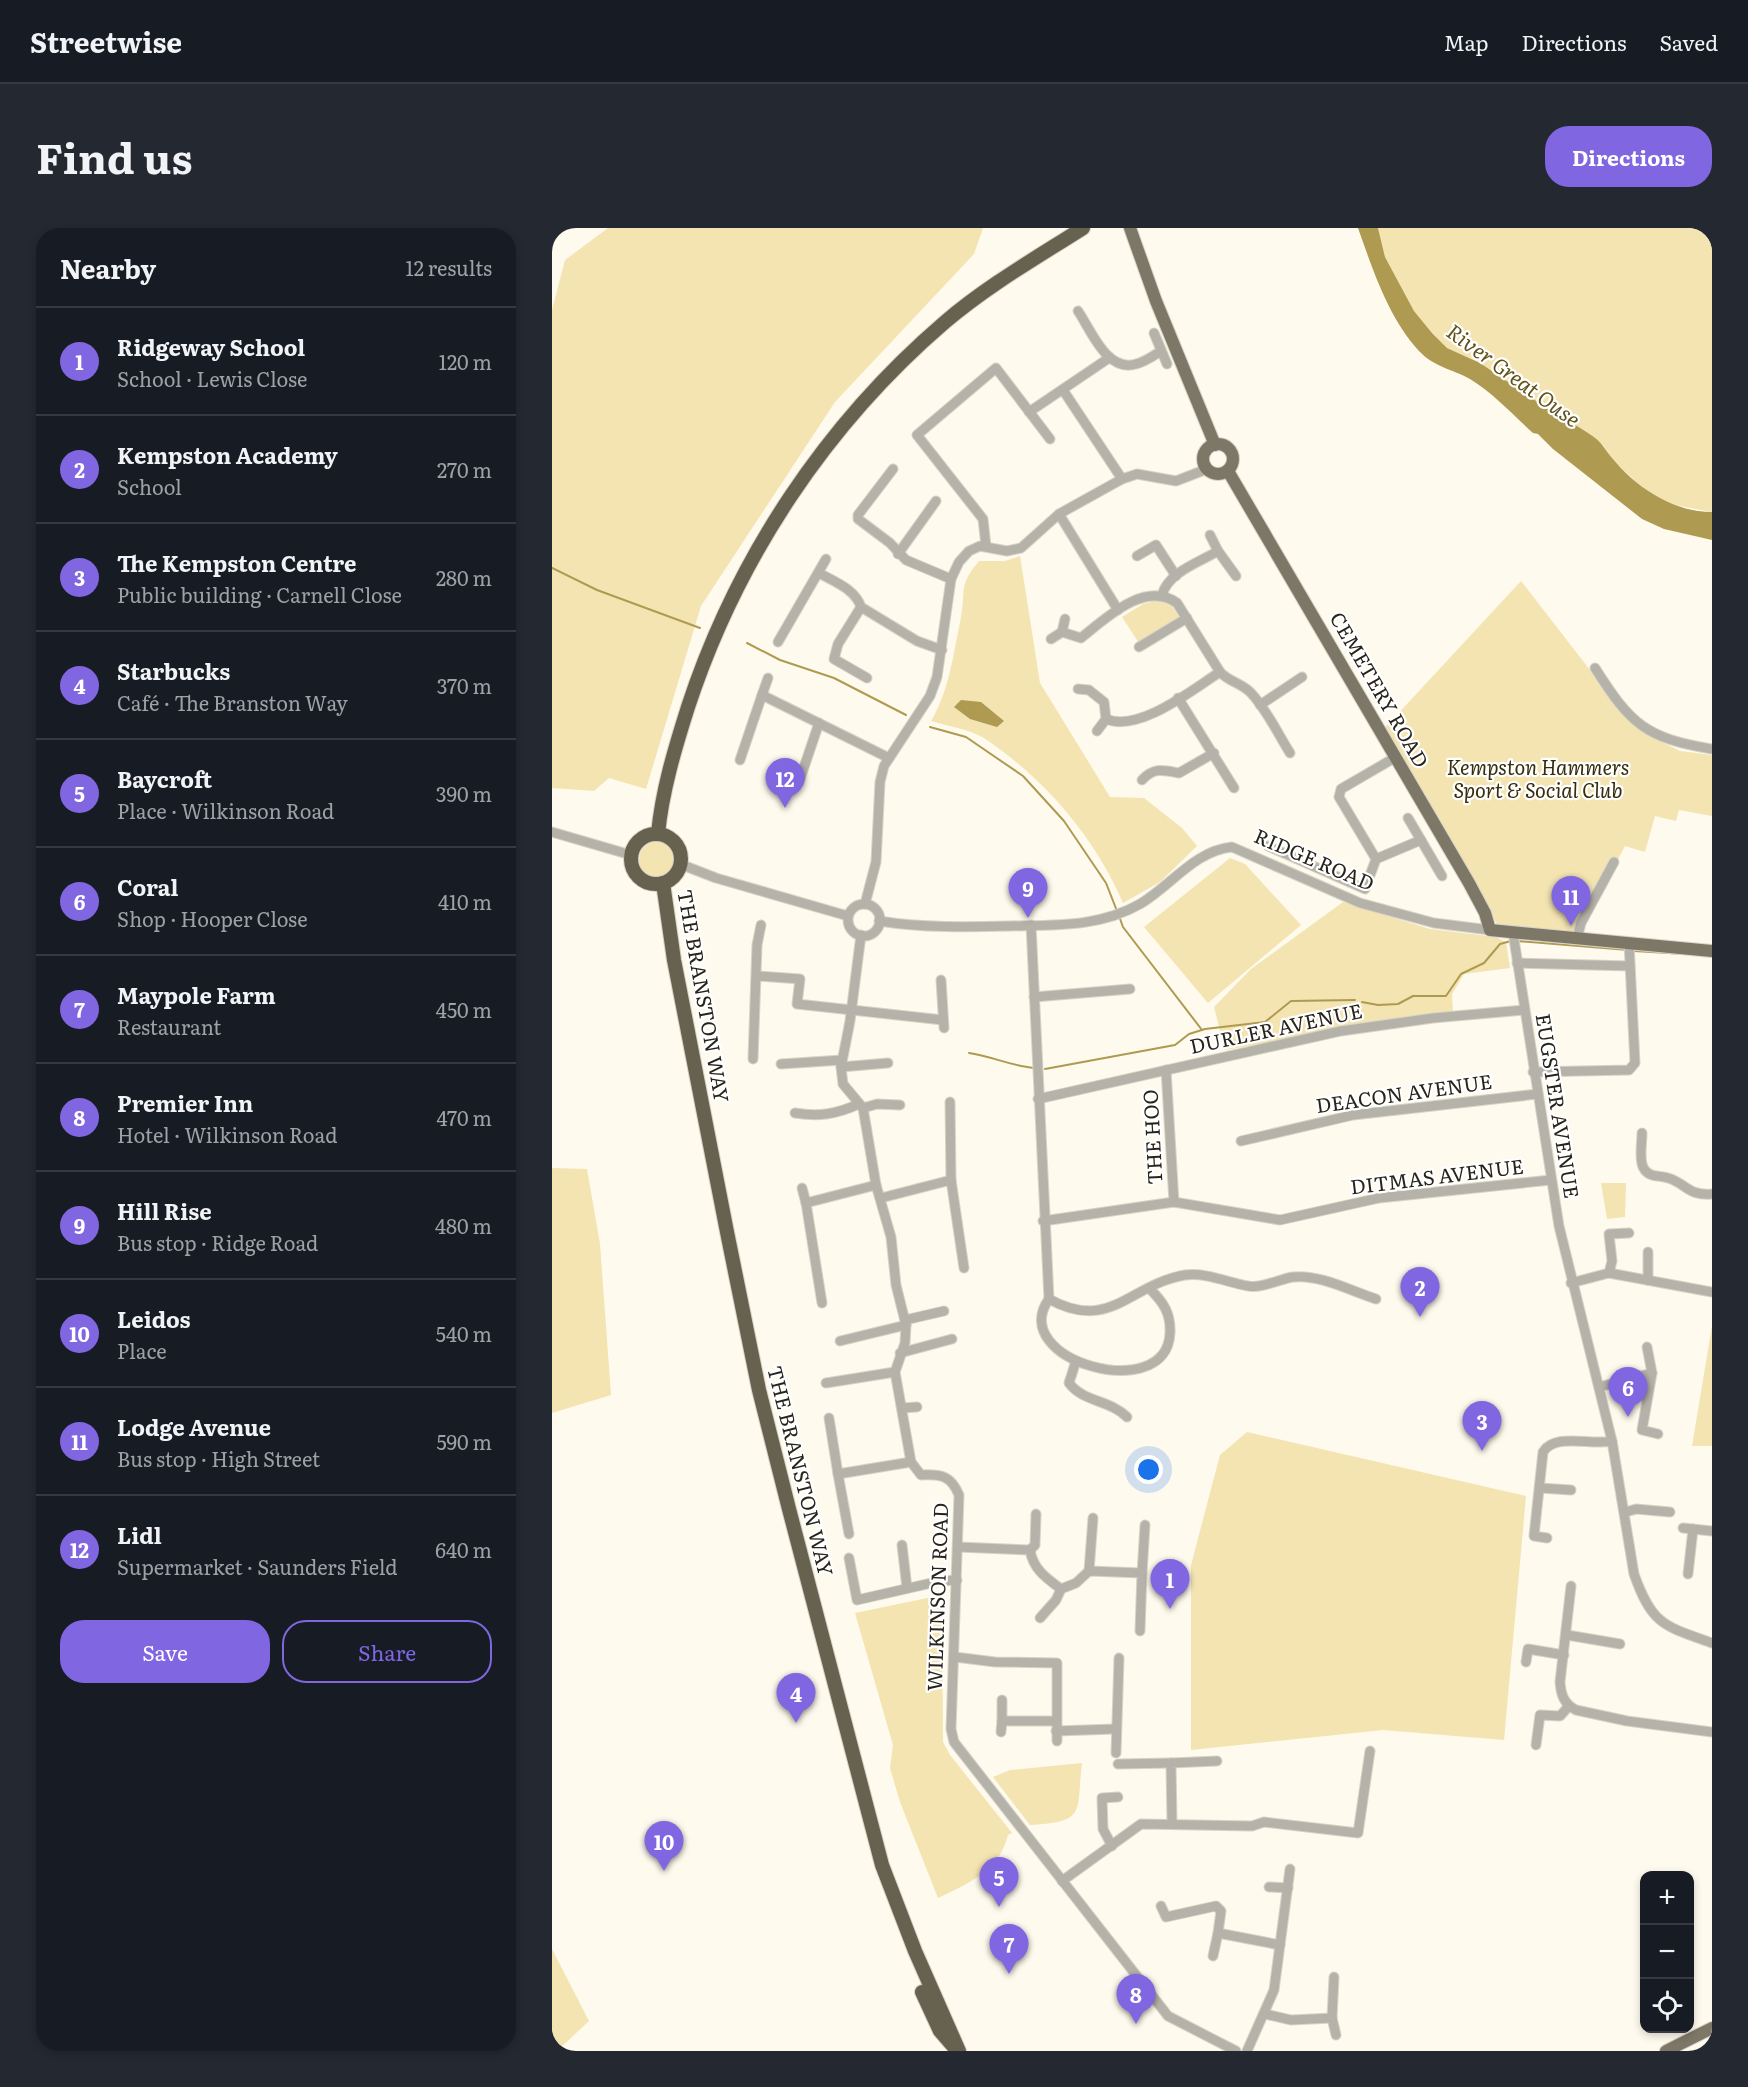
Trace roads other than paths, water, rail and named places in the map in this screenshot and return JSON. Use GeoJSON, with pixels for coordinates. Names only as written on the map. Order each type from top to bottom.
{"type":"FeatureCollection","features":[{"type":"Feature","properties":{"kind":"highway"},"geometry":{"type":"LineString","coordinates":[[658,834],[660,810],[677,742],[702,669],[726,610],[763,539],[806,474],[838,431],[873,392],[946,321],[983,292],[1083,228]]}},
{"type":"Feature","properties":{"kind":"highway"},"geometry":{"type":"LineString","coordinates":[[658,834],[675,844],[680,852],[680,864],[675,876],[663,883],[655,884],[641,879],[633,870],[632,855],[641,839],[658,834]]}},
{"type":"Feature","properties":{"kind":"highway","name":"THE BRANSTON WAY"},"geometry":{"type":"LineString","coordinates":[[663,883],[685,1021],[759,1390],[882,1864],[915,1951],[958,2051]]}},
{"type":"Feature","properties":{"kind":"main road","name":"CEMETERY ROAD"},"geometry":{"type":"LineString","coordinates":[[1130,228],[1156,301],[1215,445],[1221,445],[1233,455],[1233,465],[1228,471],[1480,903],[1506,936]]}},
{"type":"Feature","properties":{"kind":"main road"},"geometry":{"type":"LineString","coordinates":[[1215,445],[1205,453],[1203,462],[1214,474],[1228,471]]}},
{"type":"Feature","properties":{"kind":"main road"},"geometry":{"type":"LineString","coordinates":[[1506,936],[1577,939],[1629,948],[1712,951]]}},
{"type":"Feature","properties":{"kind":"main road"},"geometry":{"type":"LineString","coordinates":[[1666,2051],[1712,2028]]}},
{"type":"Feature","properties":{"kind":"street"},"geometry":{"type":"LineString","coordinates":[[1078,311],[1109,358],[1120,365],[1135,365],[1161,351]]}},
{"type":"Feature","properties":{"kind":"street"},"geometry":{"type":"LineString","coordinates":[[1154,333],[1167,364]]}},
{"type":"Feature","properties":{"kind":"street"},"geometry":{"type":"LineString","coordinates":[[1029,412],[1109,358]]}},
{"type":"Feature","properties":{"kind":"street"},"geometry":{"type":"LineString","coordinates":[[986,546],[983,519],[917,435],[996,368],[1050,439]]}},
{"type":"Feature","properties":{"kind":"street"},"geometry":{"type":"LineString","coordinates":[[1063,390],[1122,479]]}},
{"type":"Feature","properties":{"kind":"street"},"geometry":{"type":"LineString","coordinates":[[893,469],[858,515],[858,519],[890,543],[906,560],[951,579]]}},
{"type":"Feature","properties":{"kind":"street"},"geometry":{"type":"LineString","coordinates":[[865,904],[876,862],[880,782],[884,766],[930,696],[942,650],[951,579],[959,562],[969,551],[986,546],[1007,551],[1021,548],[1059,514],[1122,479],[1137,474],[1176,481],[1207,469]]}},
{"type":"Feature","properties":{"kind":"street"},"geometry":{"type":"LineString","coordinates":[[898,554],[936,501]]}},
{"type":"Feature","properties":{"kind":"street"},"geometry":{"type":"LineString","coordinates":[[1059,514],[1118,610]]}},
{"type":"Feature","properties":{"kind":"street"},"geometry":{"type":"LineString","coordinates":[[1210,535],[1218,551],[1236,576]]}},
{"type":"Feature","properties":{"kind":"street"},"geometry":{"type":"LineString","coordinates":[[1137,556],[1157,540],[1176,576]]}},
{"type":"Feature","properties":{"kind":"street"},"geometry":{"type":"LineString","coordinates":[[1162,595],[1164,587],[1176,576],[1218,551]]}},
{"type":"Feature","properties":{"kind":"street"},"geometry":{"type":"LineString","coordinates":[[778,642],[826,559]]}},
{"type":"Feature","properties":{"kind":"street"},"geometry":{"type":"LineString","coordinates":[[819,573],[851,591],[861,607],[917,641],[942,650]]}},
{"type":"Feature","properties":{"kind":"street"},"geometry":{"type":"LineString","coordinates":[[1062,632],[1081,638],[1118,610],[1148,595],[1162,595],[1177,603],[1227,680],[1249,691],[1290,753]]}},
{"type":"Feature","properties":{"kind":"street"},"geometry":{"type":"LineString","coordinates":[[861,607],[838,644],[834,658],[867,678]]}},
{"type":"Feature","properties":{"kind":"street"},"geometry":{"type":"LineString","coordinates":[[1139,647],[1187,618]]}},
{"type":"Feature","properties":{"kind":"street"},"geometry":{"type":"LineString","coordinates":[[1051,639],[1062,632],[1065,619]]}},
{"type":"Feature","properties":{"kind":"street"},"geometry":{"type":"LineString","coordinates":[[1595,668],[1607,688],[1644,729],[1674,742],[1712,749]]}},
{"type":"Feature","properties":{"kind":"street"},"geometry":{"type":"LineString","coordinates":[[1106,719],[1116,723],[1154,714],[1220,672]]}},
{"type":"Feature","properties":{"kind":"street"},"geometry":{"type":"LineString","coordinates":[[1260,705],[1302,677]]}},
{"type":"Feature","properties":{"kind":"street"},"geometry":{"type":"LineString","coordinates":[[740,760],[768,678]]}},
{"type":"Feature","properties":{"kind":"street"},"geometry":{"type":"LineString","coordinates":[[1078,689],[1089,690],[1104,702],[1106,719],[1097,731]]}},
{"type":"Feature","properties":{"kind":"street"},"geometry":{"type":"LineString","coordinates":[[762,695],[889,758]]}},
{"type":"Feature","properties":{"kind":"street"},"geometry":{"type":"LineString","coordinates":[[1178,699],[1234,788]]}},
{"type":"Feature","properties":{"kind":"street"},"geometry":{"type":"LineString","coordinates":[[799,782],[819,723]]}},
{"type":"Feature","properties":{"kind":"street"},"geometry":{"type":"LineString","coordinates":[[1142,780],[1148,773],[1160,769],[1179,773],[1214,753]]}},
{"type":"Feature","properties":{"kind":"street"},"geometry":{"type":"LineString","coordinates":[[1376,859],[1339,797],[1341,789],[1396,757]]}},
{"type":"Feature","properties":{"kind":"street"},"geometry":{"type":"LineString","coordinates":[[1408,818],[1442,876]]}},
{"type":"Feature","properties":{"kind":"street"},"geometry":{"type":"LineString","coordinates":[[552,832],[632,855]]}},
{"type":"Feature","properties":{"kind":"street"},"geometry":{"type":"LineString","coordinates":[[1268,846],[1365,890],[1376,859],[1421,840]]}},
{"type":"Feature","properties":{"kind":"street","name":"RIDGE ROAD"},"geometry":{"type":"LineString","coordinates":[[879,921],[952,928],[1085,923],[1118,915],[1141,904],[1202,856],[1216,849],[1232,847],[1360,903],[1434,923],[1506,936]]}},
{"type":"Feature","properties":{"kind":"street"},"geometry":{"type":"LineString","coordinates":[[1577,939],[1581,923],[1614,861]]}},
{"type":"Feature","properties":{"kind":"street"},"geometry":{"type":"LineString","coordinates":[[680,864],[804,905],[848,916]]}},
{"type":"Feature","properties":{"kind":"street"},"geometry":{"type":"LineString","coordinates":[[865,904],[875,909],[879,921],[872,933],[861,935],[851,929],[848,916],[856,906],[865,904]]}},
{"type":"Feature","properties":{"kind":"street"},"geometry":{"type":"LineString","coordinates":[[753,1059],[757,945],[761,925]]}},
{"type":"Feature","properties":{"kind":"street"},"geometry":{"type":"LineString","coordinates":[[1031,925],[1043,1221],[1049,1299],[1043,1307],[1040,1323],[1044,1335],[1052,1346],[1076,1361],[1122,1372],[1148,1365],[1161,1358],[1170,1342],[1168,1312],[1150,1289]]}},
{"type":"Feature","properties":{"kind":"street"},"geometry":{"type":"LineString","coordinates":[[838,1474],[911,1462],[895,1371],[905,1343],[906,1322],[896,1285],[891,1237],[876,1185],[861,1106],[843,1084],[841,1064],[861,935]]}},
{"type":"Feature","properties":{"kind":"street","name":"EUGSTER AVENUE"},"geometry":{"type":"LineString","coordinates":[[1506,936],[1517,963],[1551,1180],[1571,1283],[1612,1441],[1626,1512],[1634,1574],[1650,1610],[1664,1625],[1712,1643]]}},
{"type":"Feature","properties":{"kind":"street"},"geometry":{"type":"LineString","coordinates":[[1533,1072],[1629,1070],[1635,1063],[1629,948]]}},
{"type":"Feature","properties":{"kind":"street"},"geometry":{"type":"LineString","coordinates":[[1517,963],[1629,966]]}},
{"type":"Feature","properties":{"kind":"street"},"geometry":{"type":"LineString","coordinates":[[757,976],[800,979],[797,1004],[944,1024],[941,980]]}},
{"type":"Feature","properties":{"kind":"street"},"geometry":{"type":"LineString","coordinates":[[1034,997],[1130,989]]}},
{"type":"Feature","properties":{"kind":"street","name":"DURLER AVENUE"},"geometry":{"type":"LineString","coordinates":[[1038,1099],[1341,1031],[1433,1018],[1524,1010]]}},
{"type":"Feature","properties":{"kind":"street"},"geometry":{"type":"LineString","coordinates":[[781,1064],[888,1063]]}},
{"type":"Feature","properties":{"kind":"street","name":"THE HOO"},"geometry":{"type":"LineString","coordinates":[[1166,1070],[1174,1202]]}},
{"type":"Feature","properties":{"kind":"street","name":"DEACON AVENUE"},"geometry":{"type":"LineString","coordinates":[[1241,1142],[1353,1115],[1538,1094]]}},
{"type":"Feature","properties":{"kind":"street"},"geometry":{"type":"LineString","coordinates":[[950,1102],[951,1180],[964,1268]]}},
{"type":"Feature","properties":{"kind":"street"},"geometry":{"type":"LineString","coordinates":[[795,1113],[816,1116],[834,1114],[861,1106],[900,1104]]}},
{"type":"Feature","properties":{"kind":"street"},"geometry":{"type":"LineString","coordinates":[[1642,1133],[1641,1157],[1645,1171],[1652,1176],[1674,1180],[1688,1191],[1712,1194]]}},
{"type":"Feature","properties":{"kind":"street"},"geometry":{"type":"LineString","coordinates":[[881,1198],[951,1180]]}},
{"type":"Feature","properties":{"kind":"street","name":"DITMAS AVENUE"},"geometry":{"type":"LineString","coordinates":[[1043,1221],[1174,1202],[1280,1220],[1379,1198],[1551,1180]]}},
{"type":"Feature","properties":{"kind":"street"},"geometry":{"type":"LineString","coordinates":[[806,1203],[876,1185]]}},
{"type":"Feature","properties":{"kind":"street"},"geometry":{"type":"LineString","coordinates":[[802,1188],[822,1303]]}},
{"type":"Feature","properties":{"kind":"street"},"geometry":{"type":"LineString","coordinates":[[1609,1273],[1612,1261],[1609,1234],[1629,1233]]}},
{"type":"Feature","properties":{"kind":"street"},"geometry":{"type":"LineString","coordinates":[[1648,1252],[1648,1280]]}},
{"type":"Feature","properties":{"kind":"street"},"geometry":{"type":"LineString","coordinates":[[1571,1283],[1609,1273],[1712,1292]]}},
{"type":"Feature","properties":{"kind":"street"},"geometry":{"type":"LineString","coordinates":[[1049,1299],[1066,1308],[1085,1313],[1102,1309],[1186,1275],[1227,1280],[1251,1287],[1292,1277],[1308,1277],[1376,1299]]}},
{"type":"Feature","properties":{"kind":"street"},"geometry":{"type":"LineString","coordinates":[[843,1327],[843,1340],[944,1311]]}},
{"type":"Feature","properties":{"kind":"street"},"geometry":{"type":"LineString","coordinates":[[900,1353],[952,1339]]}},
{"type":"Feature","properties":{"kind":"street"},"geometry":{"type":"LineString","coordinates":[[1647,1347],[1652,1373],[1642,1430],[1658,1434]]}},
{"type":"Feature","properties":{"kind":"street"},"geometry":{"type":"LineString","coordinates":[[1076,1361],[1069,1383],[1074,1390],[1118,1408],[1127,1417]]}},
{"type":"Feature","properties":{"kind":"street"},"geometry":{"type":"LineString","coordinates":[[826,1383],[895,1371]]}},
{"type":"Feature","properties":{"kind":"street"},"geometry":{"type":"LineString","coordinates":[[1599,1387],[1652,1373]]}},
{"type":"Feature","properties":{"kind":"street"},"geometry":{"type":"LineString","coordinates":[[902,1408],[917,1407]]}},
{"type":"Feature","properties":{"kind":"street"},"geometry":{"type":"LineString","coordinates":[[829,1418],[849,1534]]}},
{"type":"Feature","properties":{"kind":"street"},"geometry":{"type":"LineString","coordinates":[[1546,1538],[1534,1536],[1543,1452],[1546,1446],[1560,1442],[1612,1441]]}},
{"type":"Feature","properties":{"kind":"street","name":"WILKINSON ROAD"},"geometry":{"type":"LineString","coordinates":[[911,1462],[921,1475],[946,1476],[955,1484],[959,1495],[951,1729],[954,1742],[1168,2016],[1236,2051]]}},
{"type":"Feature","properties":{"kind":"street"},"geometry":{"type":"LineString","coordinates":[[1540,1488],[1571,1490]]}},
{"type":"Feature","properties":{"kind":"street"},"geometry":{"type":"LineString","coordinates":[[1626,1512],[1636,1509],[1670,1512]]}},
{"type":"Feature","properties":{"kind":"street"},"geometry":{"type":"LineString","coordinates":[[958,1547],[1030,1550],[1035,1545],[1036,1514]]}},
{"type":"Feature","properties":{"kind":"street"},"geometry":{"type":"LineString","coordinates":[[1040,1618],[1056,1600],[1061,1589],[1076,1583],[1089,1571],[1092,1518]]}},
{"type":"Feature","properties":{"kind":"street"},"geometry":{"type":"LineString","coordinates":[[1140,1631],[1145,1525]]}},
{"type":"Feature","properties":{"kind":"street"},"geometry":{"type":"LineString","coordinates":[[1688,1574],[1688,1528],[1712,1531]]}},
{"type":"Feature","properties":{"kind":"street"},"geometry":{"type":"LineString","coordinates":[[902,1545],[907,1588]]}},
{"type":"Feature","properties":{"kind":"street"},"geometry":{"type":"LineString","coordinates":[[1030,1550],[1032,1561],[1041,1574],[1061,1589]]}},
{"type":"Feature","properties":{"kind":"street"},"geometry":{"type":"LineString","coordinates":[[849,1558],[856,1600],[907,1588],[957,1580]]}},
{"type":"Feature","properties":{"kind":"street"},"geometry":{"type":"LineString","coordinates":[[1089,1571],[1142,1573]]}},
{"type":"Feature","properties":{"kind":"street"},"geometry":{"type":"LineString","coordinates":[[1571,1586],[1561,1693],[1569,1706],[1576,1710],[1627,1721],[1712,1732]]}},
{"type":"Feature","properties":{"kind":"street"},"geometry":{"type":"LineString","coordinates":[[1567,1635],[1620,1644]]}},
{"type":"Feature","properties":{"kind":"street"},"geometry":{"type":"LineString","coordinates":[[1526,1662],[1528,1649],[1564,1655]]}},
{"type":"Feature","properties":{"kind":"street"},"geometry":{"type":"LineString","coordinates":[[955,1657],[995,1662],[1057,1663],[1057,1736],[1115,1729]]}},
{"type":"Feature","properties":{"kind":"street"},"geometry":{"type":"LineString","coordinates":[[1116,1753],[1119,1658]]}},
{"type":"Feature","properties":{"kind":"street"},"geometry":{"type":"LineString","coordinates":[[1001,1732],[1002,1700]]}},
{"type":"Feature","properties":{"kind":"street"},"geometry":{"type":"LineString","coordinates":[[1536,1745],[1540,1715],[1560,1716],[1569,1706]]}},
{"type":"Feature","properties":{"kind":"street"},"geometry":{"type":"LineString","coordinates":[[1002,1721],[1056,1720]]}},
{"type":"Feature","properties":{"kind":"street"},"geometry":{"type":"LineString","coordinates":[[1357,1845],[1370,1751]]}},
{"type":"Feature","properties":{"kind":"street"},"geometry":{"type":"LineString","coordinates":[[1118,1764],[1217,1761]]}},
{"type":"Feature","properties":{"kind":"street"},"geometry":{"type":"LineString","coordinates":[[1171,1763],[1172,1824]]}},
{"type":"Feature","properties":{"kind":"street"},"geometry":{"type":"LineString","coordinates":[[1112,1846],[1103,1829],[1102,1798],[1118,1797]]}},
{"type":"Feature","properties":{"kind":"street"},"geometry":{"type":"LineString","coordinates":[[1062,1881],[1141,1824],[1252,1826],[1264,1822],[1358,1833]]}},
{"type":"Feature","properties":{"kind":"street"},"geometry":{"type":"LineString","coordinates":[[1247,2051],[1274,1990],[1290,1869]]}},
{"type":"Feature","properties":{"kind":"street"},"geometry":{"type":"LineString","coordinates":[[1269,1887],[1288,1888]]}},
{"type":"Feature","properties":{"kind":"street"},"geometry":{"type":"LineString","coordinates":[[1161,1906],[1168,1928]]}},
{"type":"Feature","properties":{"kind":"street"},"geometry":{"type":"LineString","coordinates":[[1166,1917],[1216,1906],[1221,1911],[1213,1956]]}},
{"type":"Feature","properties":{"kind":"street"},"geometry":{"type":"LineString","coordinates":[[1218,1934],[1280,1945]]}},
{"type":"Feature","properties":{"kind":"street"},"geometry":{"type":"LineString","coordinates":[[1334,1977],[1332,2018],[1336,2035]]}},
{"type":"Feature","properties":{"kind":"street"},"geometry":{"type":"LineString","coordinates":[[1265,2014],[1291,2020],[1332,2018]]}},
{"type":"Feature","properties":{"kind":"waterway"},"geometry":{"type":"LineString","coordinates":[[552,568],[597,590],[700,628]]}},
{"type":"Feature","properties":{"kind":"waterway"},"geometry":{"type":"LineString","coordinates":[[747,643],[780,660],[834,678],[906,715]]}},
{"type":"Feature","properties":{"kind":"waterway"},"geometry":{"type":"LineString","coordinates":[[930,727],[966,737],[1023,776],[1064,821],[1106,883],[1117,911]]}},
{"type":"Feature","properties":{"kind":"waterway"},"geometry":{"type":"LineString","coordinates":[[1119,916],[1123,927],[1202,1030]]}},
{"type":"Feature","properties":{"kind":"waterway"},"geometry":{"type":"LineString","coordinates":[[1362,1002],[1378,1005],[1398,1004],[1413,996],[1446,996],[1461,974],[1484,963],[1500,944],[1511,941]]}},
{"type":"Feature","properties":{"kind":"waterway"},"geometry":{"type":"LineString","coordinates":[[1517,941],[1628,950]]}},
{"type":"Feature","properties":{"kind":"waterway"},"geometry":{"type":"LineString","coordinates":[[1634,951],[1685,954]]}},
{"type":"Feature","properties":{"kind":"waterway"},"geometry":{"type":"LineString","coordinates":[[1045,1069],[1175,1045],[1189,1034],[1205,1029],[1265,1022],[1291,1001],[1355,1000]]}},
{"type":"Feature","properties":{"kind":"waterway"},"geometry":{"type":"LineString","coordinates":[[969,1053],[1034,1068]]}},
{"type":"Feature","properties":{"kind":"place","name":"Lidl"},"geometry":{"type":"Point","coordinates":[785,808]}},
{"type":"Feature","properties":{"kind":"place","name":"Hill Rise"},"geometry":{"type":"Point","coordinates":[1028,918]}},
{"type":"Feature","properties":{"kind":"place","name":"Lodge Avenue"},"geometry":{"type":"Point","coordinates":[1571,926]}},
{"type":"Feature","properties":{"kind":"place","name":"Kempston Academy"},"geometry":{"type":"Point","coordinates":[1420,1317]}},
{"type":"Feature","properties":{"kind":"place","name":"Coral"},"geometry":{"type":"Point","coordinates":[1628,1417]}},
{"type":"Feature","properties":{"kind":"place","name":"The Kempston Centre"},"geometry":{"type":"Point","coordinates":[1482,1451]}},
{"type":"Feature","properties":{"kind":"place","name":"Ridgeway School"},"geometry":{"type":"Point","coordinates":[1170,1609]}},
{"type":"Feature","properties":{"kind":"place","name":"Starbucks"},"geometry":{"type":"Point","coordinates":[796,1723]}},
{"type":"Feature","properties":{"kind":"place","name":"Leidos"},"geometry":{"type":"Point","coordinates":[664,1871]}},
{"type":"Feature","properties":{"kind":"place","name":"Baycroft"},"geometry":{"type":"Point","coordinates":[999,1907]}},
{"type":"Feature","properties":{"kind":"place","name":"Maypole Farm"},"geometry":{"type":"Point","coordinates":[1009,1974]}},
{"type":"Feature","properties":{"kind":"place","name":"Premier Inn"},"geometry":{"type":"Point","coordinates":[1136,2024]}},
{"type":"Feature","properties":{"kind":"water label","name":"River Great Ouse"},"geometry":{"type":"Point","coordinates":[1513,376]}},
{"type":"Feature","properties":{"kind":"park label","name":"Kempston Hammers Sport & Social Club"},"geometry":{"type":"Point","coordinates":[1538,780]}}]}
